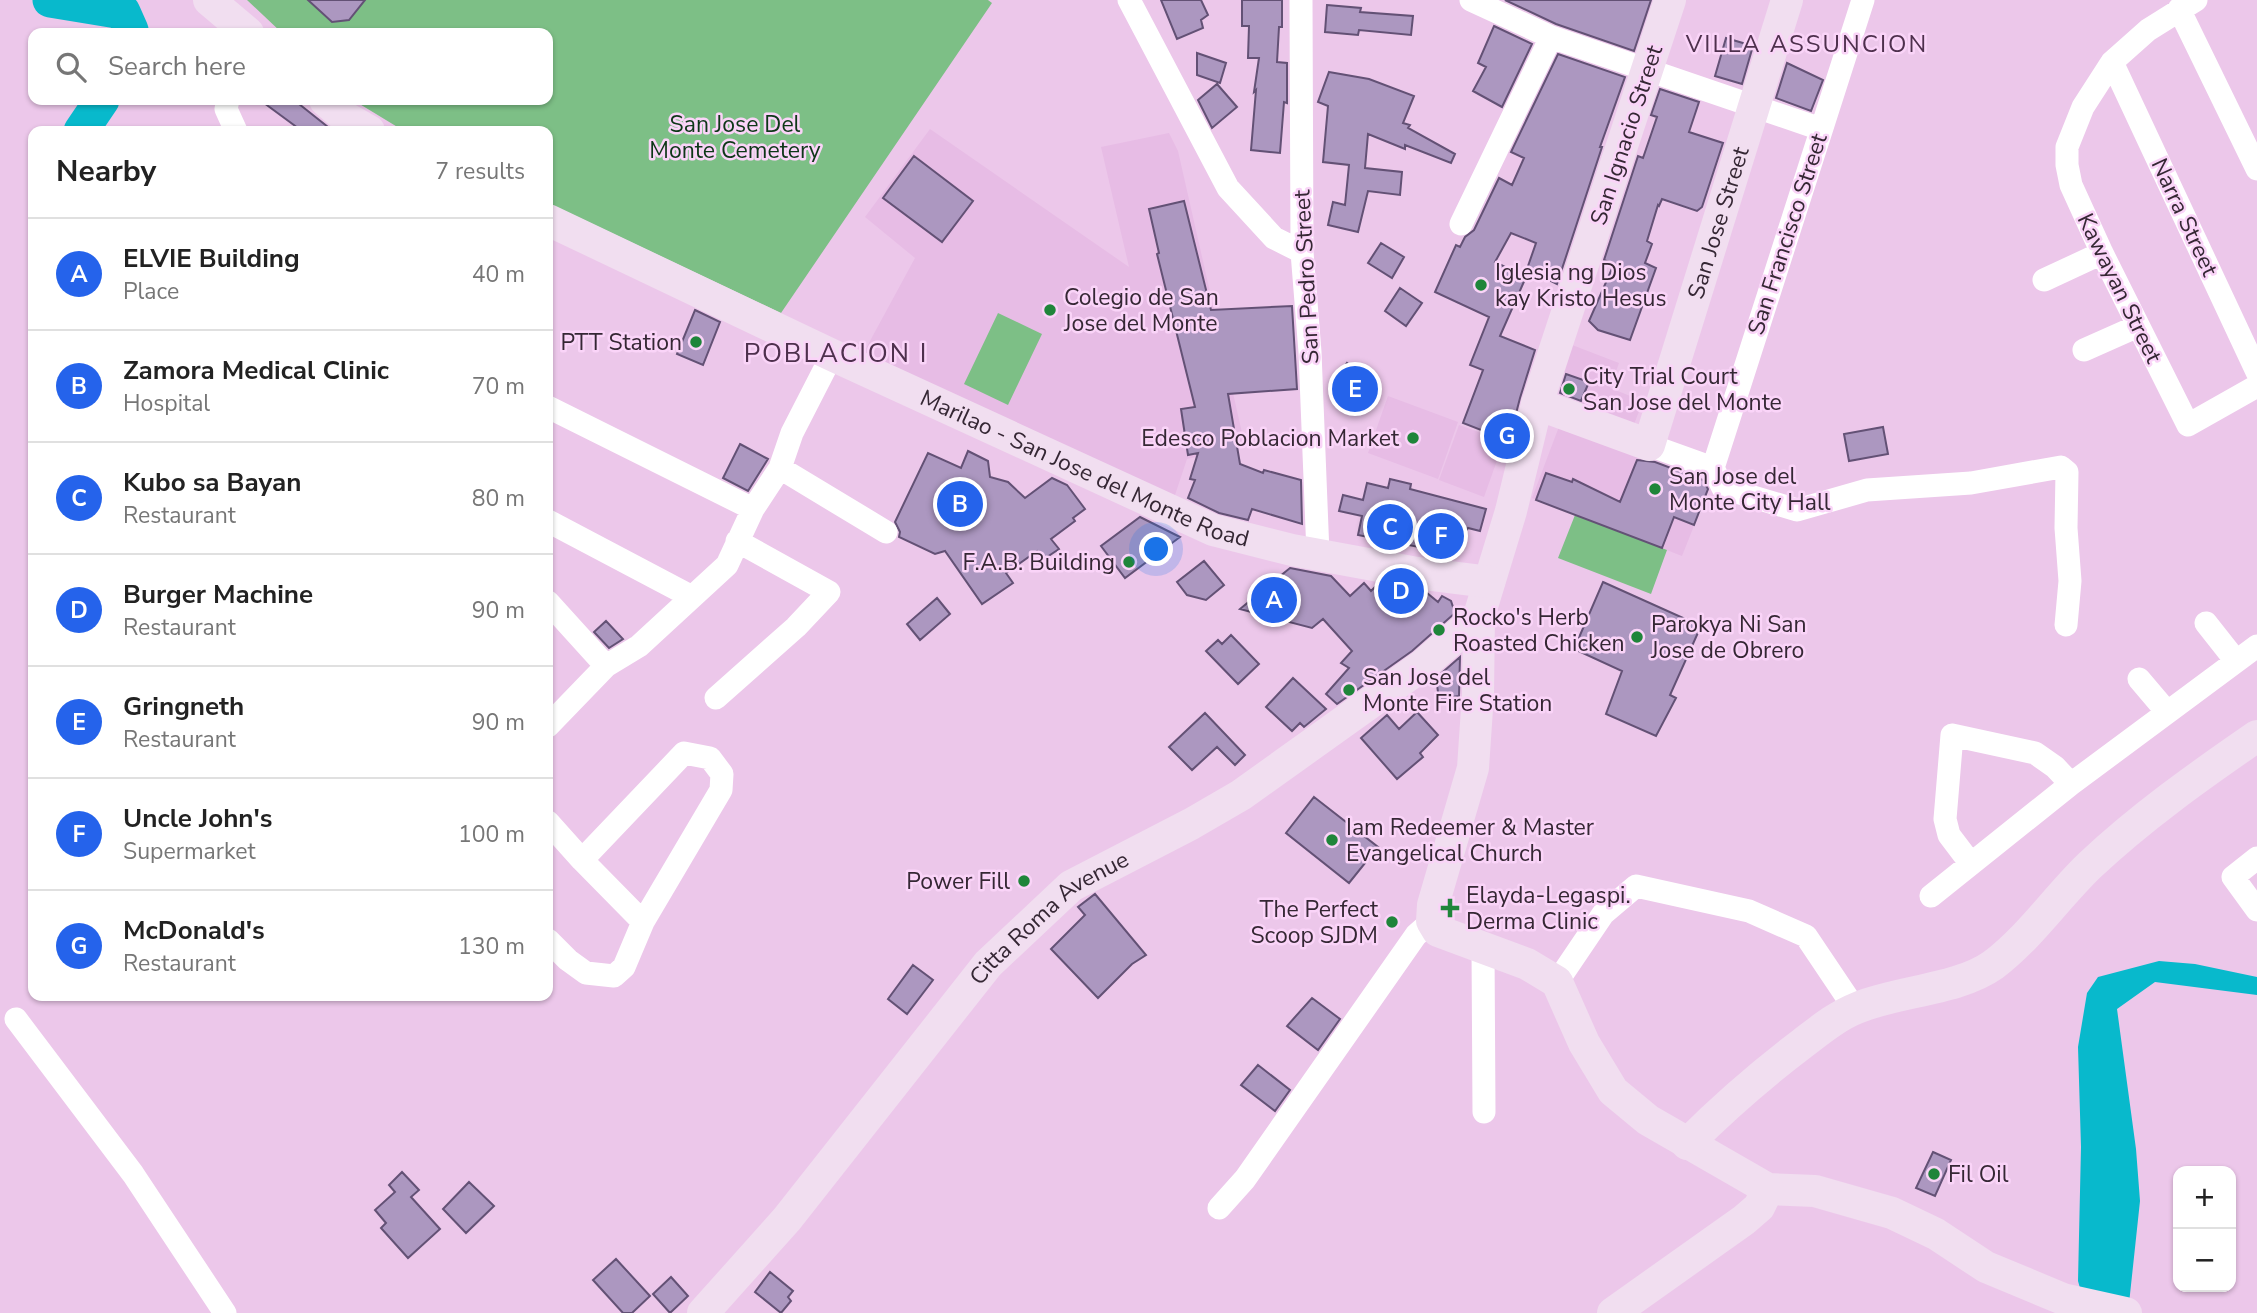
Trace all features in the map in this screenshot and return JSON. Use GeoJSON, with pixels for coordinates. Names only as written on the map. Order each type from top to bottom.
{"type":"FeatureCollection","features":[{"type":"Feature","properties":{"kind":"street"},"geometry":{"type":"LineString","coordinates":[[209,0],[242,28]]}},
{"type":"Feature","properties":{"kind":"street"},"geometry":{"type":"LineString","coordinates":[[1129,0],[1228,188],[1274,238],[1302,251]]}},
{"type":"Feature","properties":{"kind":"street","name":"San Pedro Street"},"geometry":{"type":"LineString","coordinates":[[1301,0],[1302,251],[1310,352],[1318,554]]}},
{"type":"Feature","properties":{"kind":"street"},"geometry":{"type":"LineString","coordinates":[[1471,0],[1550,37],[1821,130]]}},
{"type":"Feature","properties":{"kind":"street","name":"San Ignacio Street"},"geometry":{"type":"LineString","coordinates":[[1432,921],[1433,905],[1473,768],[1479,616],[1511,511],[1537,404],[1670,0]]}},
{"type":"Feature","properties":{"kind":"street","name":"San Jose Street"},"geometry":{"type":"LineString","coordinates":[[1649,445],[1787,0]]}},
{"type":"Feature","properties":{"kind":"street","name":"San Francisco Street"},"geometry":{"type":"LineString","coordinates":[[1713,468],[1863,0]]}},
{"type":"Feature","properties":{"kind":"street"},"geometry":{"type":"LineString","coordinates":[[2112,62],[2148,30],[2188,4],[2257,169]]}},
{"type":"Feature","properties":{"kind":"street"},"geometry":{"type":"LineString","coordinates":[[1461,224],[1550,37]]}},
{"type":"Feature","properties":{"kind":"street","name":"Kawayan Street"},"geometry":{"type":"LineString","coordinates":[[2112,62],[2083,107],[2067,147],[2071,185],[2188,425],[2255,390]]}},
{"type":"Feature","properties":{"kind":"street","name":"Narra Street"},"geometry":{"type":"LineString","coordinates":[[2112,62],[2255,390]]}},
{"type":"Feature","properties":{"kind":"street"},"geometry":{"type":"LineString","coordinates":[[227,105],[234,126]]}},
{"type":"Feature","properties":{"kind":"street"},"geometry":{"type":"LineString","coordinates":[[331,105],[360,126]]}},
{"type":"Feature","properties":{"kind":"street","name":"Marilao - San Jose del Monte Road"},"geometry":{"type":"LineString","coordinates":[[553,222],[832,355],[1213,530],[1292,550],[1417,573],[1489,582]]}},
{"type":"Feature","properties":{"kind":"street"},"geometry":{"type":"LineString","coordinates":[[2044,280],[2102,253]]}},
{"type":"Feature","properties":{"kind":"street"},"geometry":{"type":"LineString","coordinates":[[2084,350],[2138,326]]}},
{"type":"Feature","properties":{"kind":"street"},"geometry":{"type":"LineString","coordinates":[[553,720],[606,666],[639,646],[727,565],[753,509],[780,468],[792,433],[832,355]]}},
{"type":"Feature","properties":{"kind":"street"},"geometry":{"type":"LineString","coordinates":[[1537,404],[1713,468],[1723,488],[1797,509],[1867,490],[1971,482],[2060,467],[2067,472],[2066,528],[2070,582],[2066,625]]}},
{"type":"Feature","properties":{"kind":"street"},"geometry":{"type":"LineString","coordinates":[[553,409],[753,509]]}},
{"type":"Feature","properties":{"kind":"street"},"geometry":{"type":"LineString","coordinates":[[780,468],[886,532]]}},
{"type":"Feature","properties":{"kind":"street"},"geometry":{"type":"LineString","coordinates":[[553,524],[692,597]]}},
{"type":"Feature","properties":{"kind":"street"},"geometry":{"type":"LineString","coordinates":[[716,698],[796,627],[829,592],[737,541]]}},
{"type":"Feature","properties":{"kind":"street"},"geometry":{"type":"LineString","coordinates":[[553,608],[606,666]]}},
{"type":"Feature","properties":{"kind":"street","name":"Citta Roma Avenue"},"geometry":{"type":"LineString","coordinates":[[704,1313],[787,1219],[988,964],[1071,886],[1191,824],[1241,794],[1423,665],[1479,616]]}},
{"type":"Feature","properties":{"kind":"street"},"geometry":{"type":"LineString","coordinates":[[2206,623],[2236,661]]}},
{"type":"Feature","properties":{"kind":"street"},"geometry":{"type":"LineString","coordinates":[[1931,896],[2071,784],[2257,646]]}},
{"type":"Feature","properties":{"kind":"street"},"geometry":{"type":"LineString","coordinates":[[2139,678],[2167,712]]}},
{"type":"Feature","properties":{"kind":"street"},"geometry":{"type":"LineString","coordinates":[[1971,864],[1949,835],[1945,819],[1952,735],[2035,753],[2055,767],[2071,784]]}},
{"type":"Feature","properties":{"kind":"street"},"geometry":{"type":"LineString","coordinates":[[1687,1144],[1725,1105],[1828,1024],[1855,1009],[1968,978],[1992,966],[2116,841],[2152,811],[2257,736]]}},
{"type":"Feature","properties":{"kind":"street"},"geometry":{"type":"LineString","coordinates":[[553,945],[586,973],[614,976],[624,967],[643,922],[721,790],[722,774],[710,758],[684,753],[582,860]]}},
{"type":"Feature","properties":{"kind":"street"},"geometry":{"type":"LineString","coordinates":[[553,828],[643,922]]}},
{"type":"Feature","properties":{"kind":"street"},"geometry":{"type":"LineString","coordinates":[[2257,858],[2233,877],[2257,910]]}},
{"type":"Feature","properties":{"kind":"street"},"geometry":{"type":"LineString","coordinates":[[1557,982],[1602,914],[1636,886],[1749,911],[1806,936],[1855,1009]]}},
{"type":"Feature","properties":{"kind":"street"},"geometry":{"type":"LineString","coordinates":[[1219,1208],[1245,1179],[1416,935],[1432,921],[1438,931],[1527,964],[1557,982],[1584,1043],[1613,1090],[1648,1120],[1687,1144],[1768,1189],[1815,1191],[1892,1213],[1936,1234],[1986,1267],[2063,1299],[2126,1313]]}},
{"type":"Feature","properties":{"kind":"street"},"geometry":{"type":"LineString","coordinates":[[1483,947],[1484,1112]]}},
{"type":"Feature","properties":{"kind":"street"},"geometry":{"type":"LineString","coordinates":[[16,1019],[133,1174],[225,1313]]}},
{"type":"Feature","properties":{"kind":"street"},"geometry":{"type":"LineString","coordinates":[[1612,1313],[1744,1220],[1759,1207],[1768,1189]]}},
{"type":"Feature","properties":{"kind":"shaded area","name":"Colegio de San Jose del Monte"},"geometry":{"type":"Polygon","coordinates":[[[930,129],[1129,267],[1101,147],[1169,133],[1178,151],[1245,446],[1187,459],[1173,501],[864,352],[915,258],[865,217],[930,129]]]}},
{"type":"Feature","properties":{"kind":"shaded area"},"geometry":{"type":"Polygon","coordinates":[[[1567,343],[1619,363],[1610,388],[1643,401],[1633,427],[1580,407],[1590,382],[1557,369],[1567,343]]]}},
{"type":"Feature","properties":{"kind":"shaded area","name":"Edesco Poblacion Market"},"geometry":{"type":"Polygon","coordinates":[[[1388,396],[1458,422],[1438,479],[1368,453],[1388,396]]]}},
{"type":"Feature","properties":{"kind":"shaded area"},"geometry":{"type":"Polygon","coordinates":[[[1560,424],[1711,483],[1682,556],[1532,498],[1560,424]]]}},
{"type":"Feature","properties":{"kind":"shaded area","name":"Edesco Poblacion Market"},"geometry":{"type":"Polygon","coordinates":[[[1459,425],[1504,441],[1484,497],[1439,480],[1459,425]]]}},
{"type":"Feature","properties":{"kind":"green space","name":"San Jose Del Monte Cemetery"},"geometry":{"type":"Polygon","coordinates":[[[247,0],[988,0],[992,3],[781,313],[553,205],[553,126],[396,126],[361,105],[553,105],[553,28],[277,28],[247,0]]]}},
{"type":"Feature","properties":{"kind":"green space"},"geometry":{"type":"Polygon","coordinates":[[[998,313],[1042,334],[1008,405],[964,384],[998,313]]]}},
{"type":"Feature","properties":{"kind":"green space"},"geometry":{"type":"Polygon","coordinates":[[[1575,515],[1667,550],[1651,594],[1558,558],[1575,515]]]}},
{"type":"Feature","properties":{"kind":"water"},"geometry":{"type":"Polygon","coordinates":[[[2159,961],[2195,964],[2257,977],[2257,995],[2155,982],[2117,1009],[2136,1149],[2140,1201],[2128,1313],[2087,1313],[2078,1281],[2081,1147],[2078,1047],[2087,993],[2098,977],[2159,961]]]}},
{"type":"Feature","properties":{"kind":"building"},"geometry":{"type":"Polygon","coordinates":[[[308,0],[365,0],[349,20],[332,22],[308,0]]]}},
{"type":"Feature","properties":{"kind":"building"},"geometry":{"type":"Polygon","coordinates":[[[1161,0],[1201,0],[1208,15],[1201,20],[1203,28],[1177,39],[1161,0]]]}},
{"type":"Feature","properties":{"kind":"building"},"geometry":{"type":"Polygon","coordinates":[[[1242,0],[1282,0],[1282,27],[1279,27],[1277,62],[1287,63],[1287,103],[1284,102],[1280,153],[1251,150],[1259,58],[1248,58],[1249,26],[1242,26],[1242,0]]]}},
{"type":"Feature","properties":{"kind":"building"},"geometry":{"type":"Polygon","coordinates":[[[1505,0],[1651,0],[1634,51],[1556,24],[1505,0]]]}},
{"type":"Feature","properties":{"kind":"building"},"geometry":{"type":"Polygon","coordinates":[[[1327,5],[1361,8],[1360,12],[1413,16],[1411,35],[1359,30],[1358,35],[1325,32],[1327,5]]]}},
{"type":"Feature","properties":{"kind":"building"},"geometry":{"type":"Polygon","coordinates":[[[1494,26],[1532,44],[1502,107],[1473,91],[1486,67],[1478,63],[1494,26]]]}},
{"type":"Feature","properties":{"kind":"building"},"geometry":{"type":"Polygon","coordinates":[[[1726,38],[1753,46],[1742,84],[1715,76],[1726,38]]]}},
{"type":"Feature","properties":{"kind":"building"},"geometry":{"type":"Polygon","coordinates":[[[1197,53],[1226,63],[1220,83],[1197,75],[1197,53]]]}},
{"type":"Feature","properties":{"kind":"building"},"geometry":{"type":"Polygon","coordinates":[[[1558,54],[1625,77],[1557,284],[1527,269],[1536,243],[1511,233],[1495,262],[1526,277],[1500,336],[1535,350],[1509,441],[1463,423],[1483,370],[1470,365],[1489,317],[1435,292],[1456,245],[1460,247],[1465,237],[1474,230],[1499,178],[1512,185],[1524,158],[1511,152],[1558,54]]]}},
{"type":"Feature","properties":{"kind":"building"},"geometry":{"type":"Polygon","coordinates":[[[1787,63],[1823,80],[1811,111],[1776,98],[1787,63]]]}},
{"type":"Feature","properties":{"kind":"building"},"geometry":{"type":"Polygon","coordinates":[[[1329,72],[1369,79],[1414,96],[1403,123],[1455,154],[1451,163],[1368,134],[1365,168],[1402,172],[1400,195],[1368,191],[1358,232],[1328,225],[1333,202],[1345,205],[1349,165],[1323,162],[1328,106],[1318,102],[1329,72]]]}},
{"type":"Feature","properties":{"kind":"building"},"geometry":{"type":"Polygon","coordinates":[[[1217,84],[1237,107],[1212,128],[1198,100],[1217,84]]]}},
{"type":"Feature","properties":{"kind":"building"},"geometry":{"type":"Polygon","coordinates":[[[1660,89],[1699,102],[1689,132],[1723,143],[1702,207],[1697,211],[1662,199],[1658,205],[1647,241],[1652,244],[1645,263],[1656,268],[1630,340],[1598,330],[1589,321],[1614,264],[1604,260],[1638,156],[1643,158],[1657,117],[1651,115],[1660,89]]]}},
{"type":"Feature","properties":{"kind":"building"},"geometry":{"type":"Polygon","coordinates":[[[267,105],[300,105],[327,126],[295,126],[267,105]]]}},
{"type":"Feature","properties":{"kind":"building"},"geometry":{"type":"Polygon","coordinates":[[[914,156],[973,201],[942,242],[883,198],[914,156]]]}},
{"type":"Feature","properties":{"kind":"building"},"geometry":{"type":"Polygon","coordinates":[[[1184,201],[1211,310],[1292,306],[1297,389],[1228,394],[1240,464],[1263,473],[1264,470],[1301,480],[1302,524],[1252,509],[1248,520],[1219,513],[1188,498],[1195,480],[1190,479],[1198,453],[1188,455],[1181,409],[1195,407],[1157,254],[1159,253],[1149,209],[1184,201]]]}},
{"type":"Feature","properties":{"kind":"building"},"geometry":{"type":"Polygon","coordinates":[[[1381,243],[1404,257],[1392,278],[1368,263],[1381,243]]]}},
{"type":"Feature","properties":{"kind":"building"},"geometry":{"type":"Polygon","coordinates":[[[1400,288],[1422,303],[1406,326],[1385,311],[1400,288]]]}},
{"type":"Feature","properties":{"kind":"building"},"geometry":{"type":"Polygon","coordinates":[[[695,310],[720,322],[703,365],[677,354],[695,310]]]}},
{"type":"Feature","properties":{"kind":"building"},"geometry":{"type":"Polygon","coordinates":[[[1347,363],[1380,388],[1367,406],[1333,382],[1347,363]]]}},
{"type":"Feature","properties":{"kind":"building"},"geometry":{"type":"Polygon","coordinates":[[[1566,374],[1589,382],[1581,401],[1560,393],[1566,374]]]}},
{"type":"Feature","properties":{"kind":"building"},"geometry":{"type":"Polygon","coordinates":[[[1883,427],[1888,454],[1849,461],[1844,434],[1883,427]]]}},
{"type":"Feature","properties":{"kind":"building"},"geometry":{"type":"Polygon","coordinates":[[[740,444],[768,459],[748,491],[723,478],[740,444]]]}},
{"type":"Feature","properties":{"kind":"building"},"geometry":{"type":"Polygon","coordinates":[[[968,451],[988,461],[990,477],[1008,482],[1025,498],[1052,478],[1067,485],[1085,509],[1073,518],[1075,521],[1051,539],[1059,549],[1044,559],[1037,551],[1006,573],[1013,583],[982,604],[945,551],[935,554],[899,537],[900,532],[895,522],[928,453],[961,468],[968,451]]]}},
{"type":"Feature","properties":{"kind":"building"},"geometry":{"type":"Polygon","coordinates":[[[1637,460],[1655,462],[1703,480],[1708,489],[1694,525],[1674,517],[1662,548],[1536,500],[1546,473],[1572,482],[1573,479],[1620,502],[1637,460]]]}},
{"type":"Feature","properties":{"kind":"building"},"geometry":{"type":"Polygon","coordinates":[[[1390,479],[1411,484],[1410,489],[1486,509],[1480,531],[1468,528],[1459,542],[1444,552],[1358,535],[1362,516],[1339,511],[1343,495],[1363,500],[1367,483],[1388,488],[1390,479]]]}},
{"type":"Feature","properties":{"kind":"building","name":"F.A.B. Building"},"geometry":{"type":"Polygon","coordinates":[[[1140,517],[1180,537],[1125,578],[1101,546],[1140,517]]]}},
{"type":"Feature","properties":{"kind":"building"},"geometry":{"type":"Polygon","coordinates":[[[1204,561],[1224,585],[1206,600],[1187,595],[1177,582],[1204,561]]]}},
{"type":"Feature","properties":{"kind":"building"},"geometry":{"type":"Polygon","coordinates":[[[1290,568],[1331,576],[1350,596],[1364,583],[1371,591],[1375,587],[1393,607],[1408,590],[1427,593],[1438,602],[1442,596],[1451,601],[1455,613],[1412,651],[1337,704],[1326,694],[1349,668],[1341,663],[1352,651],[1323,619],[1312,628],[1240,609],[1290,568]]]}},
{"type":"Feature","properties":{"kind":"building","name":"Parokya Ni San Jose de Obrero"},"geometry":{"type":"Polygon","coordinates":[[[1603,582],[1701,626],[1670,695],[1676,698],[1656,736],[1606,714],[1622,671],[1574,649],[1603,582]]]}},
{"type":"Feature","properties":{"kind":"building"},"geometry":{"type":"Polygon","coordinates":[[[937,598],[950,614],[920,640],[907,624],[937,598]]]}},
{"type":"Feature","properties":{"kind":"building"},"geometry":{"type":"Polygon","coordinates":[[[606,621],[623,639],[609,648],[594,632],[606,621]]]}},
{"type":"Feature","properties":{"kind":"building"},"geometry":{"type":"Polygon","coordinates":[[[1231,635],[1259,664],[1238,684],[1206,651],[1218,640],[1222,644],[1231,635]]]}},
{"type":"Feature","properties":{"kind":"building"},"geometry":{"type":"Polygon","coordinates":[[[1460,657],[1459,696],[1439,699],[1436,678],[1460,657]]]}},
{"type":"Feature","properties":{"kind":"building"},"geometry":{"type":"Polygon","coordinates":[[[1293,678],[1326,709],[1304,727],[1300,723],[1292,731],[1266,707],[1293,678]]]}},
{"type":"Feature","properties":{"kind":"building"},"geometry":{"type":"Polygon","coordinates":[[[1417,712],[1438,735],[1420,753],[1423,757],[1397,779],[1361,738],[1387,715],[1399,729],[1417,712]]]}},
{"type":"Feature","properties":{"kind":"building"},"geometry":{"type":"Polygon","coordinates":[[[1205,713],[1245,755],[1235,765],[1217,747],[1192,770],[1169,747],[1205,713]]]}},
{"type":"Feature","properties":{"kind":"building","name":"Iam Redeemer & Master Evangelical Church"},"geometry":{"type":"Polygon","coordinates":[[[1314,797],[1378,847],[1349,883],[1286,833],[1314,797]]]}},
{"type":"Feature","properties":{"kind":"building"},"geometry":{"type":"Polygon","coordinates":[[[1095,894],[1146,955],[1132,964],[1098,998],[1051,949],[1085,915],[1078,907],[1095,894]]]}},
{"type":"Feature","properties":{"kind":"building"},"geometry":{"type":"Polygon","coordinates":[[[913,965],[933,980],[907,1014],[888,999],[913,965]]]}},
{"type":"Feature","properties":{"kind":"building"},"geometry":{"type":"Polygon","coordinates":[[[1312,998],[1340,1019],[1318,1050],[1287,1026],[1312,998]]]}},
{"type":"Feature","properties":{"kind":"building"},"geometry":{"type":"Polygon","coordinates":[[[1258,1065],[1290,1090],[1275,1111],[1241,1085],[1258,1065]]]}},
{"type":"Feature","properties":{"kind":"building","name":"Fil Oil"},"geometry":{"type":"Polygon","coordinates":[[[1933,1152],[1951,1160],[1935,1196],[1916,1188],[1933,1152]]]}},
{"type":"Feature","properties":{"kind":"building"},"geometry":{"type":"Polygon","coordinates":[[[402,1172],[419,1190],[411,1197],[440,1229],[408,1258],[381,1228],[386,1223],[375,1210],[395,1192],[389,1185],[402,1172]]]}},
{"type":"Feature","properties":{"kind":"building"},"geometry":{"type":"Polygon","coordinates":[[[469,1182],[494,1206],[466,1233],[443,1209],[469,1182]]]}},
{"type":"Feature","properties":{"kind":"building"},"geometry":{"type":"Polygon","coordinates":[[[616,1259],[650,1296],[632,1313],[623,1313],[593,1280],[616,1259]]]}},
{"type":"Feature","properties":{"kind":"building"},"geometry":{"type":"Polygon","coordinates":[[[770,1272],[793,1291],[788,1297],[791,1301],[781,1313],[755,1292],[770,1272]]]}},
{"type":"Feature","properties":{"kind":"building"},"geometry":{"type":"Polygon","coordinates":[[[671,1277],[688,1296],[670,1313],[653,1294],[671,1277]]]}},
{"type":"Feature","properties":{"kind":"waterway"},"geometry":{"type":"LineString","coordinates":[[50,0],[123,12],[130,28]]}},
{"type":"Feature","properties":{"kind":"waterway"},"geometry":{"type":"LineString","coordinates":[[84,126],[99,105]]}},
{"type":"Feature","properties":{"kind":"place","name":"Iglesia ng Dios kay Kristo Hesus"},"geometry":{"type":"Point","coordinates":[1481,285]}},
{"type":"Feature","properties":{"kind":"place","name":"Colegio de San Jose del Monte"},"geometry":{"type":"Point","coordinates":[1050,310]}},
{"type":"Feature","properties":{"kind":"place","name":"PTT Station"},"geometry":{"type":"Point","coordinates":[696,342]}},
{"type":"Feature","properties":{"kind":"place","name":"Gringneth"},"geometry":{"type":"Point","coordinates":[1355,389]}},
{"type":"Feature","properties":{"kind":"place","name":"City Trial Court San Jose del Monte"},"geometry":{"type":"Point","coordinates":[1569,389]}},
{"type":"Feature","properties":{"kind":"place","name":"McDonald's"},"geometry":{"type":"Point","coordinates":[1507,436]}},
{"type":"Feature","properties":{"kind":"place","name":"Edesco Poblacion Market"},"geometry":{"type":"Point","coordinates":[1413,438]}},
{"type":"Feature","properties":{"kind":"place","name":"San Jose del Monte City Hall"},"geometry":{"type":"Point","coordinates":[1655,489]}},
{"type":"Feature","properties":{"kind":"place","name":"Zamora Medical Clinic"},"geometry":{"type":"Point","coordinates":[960,504]}},
{"type":"Feature","properties":{"kind":"place","name":"Kubo sa Bayan"},"geometry":{"type":"Point","coordinates":[1390,527]}},
{"type":"Feature","properties":{"kind":"place","name":"Uncle John's"},"geometry":{"type":"Point","coordinates":[1441,536]}},
{"type":"Feature","properties":{"kind":"place","name":"F.A.B. Building"},"geometry":{"type":"Point","coordinates":[1129,562]}},
{"type":"Feature","properties":{"kind":"place","name":"Burger Machine"},"geometry":{"type":"Point","coordinates":[1401,591]}},
{"type":"Feature","properties":{"kind":"place","name":"ELVIE Building"},"geometry":{"type":"Point","coordinates":[1274,600]}},
{"type":"Feature","properties":{"kind":"place","name":"Rocko's Herb Roasted Chicken"},"geometry":{"type":"Point","coordinates":[1439,630]}},
{"type":"Feature","properties":{"kind":"place","name":"Parokya Ni San Jose de Obrero"},"geometry":{"type":"Point","coordinates":[1637,637]}},
{"type":"Feature","properties":{"kind":"place","name":"San Jose del Monte Fire Station"},"geometry":{"type":"Point","coordinates":[1349,690]}},
{"type":"Feature","properties":{"kind":"place","name":"Iam Redeemer & Master Evangelical Church"},"geometry":{"type":"Point","coordinates":[1332,840]}},
{"type":"Feature","properties":{"kind":"place","name":"Power Fill"},"geometry":{"type":"Point","coordinates":[1024,881]}},
{"type":"Feature","properties":{"kind":"place","name":"Elayda-Legaspi. Derma Clinic"},"geometry":{"type":"Point","coordinates":[1450,908]}},
{"type":"Feature","properties":{"kind":"place","name":"The Perfect Scoop SJDM"},"geometry":{"type":"Point","coordinates":[1392,922]}},
{"type":"Feature","properties":{"kind":"place","name":"Fil Oil"},"geometry":{"type":"Point","coordinates":[1934,1174]}},
{"type":"Feature","properties":{"kind":"district","name":"VILLA ASSUNCION"},"geometry":{"type":"Point","coordinates":[1807,44]}},
{"type":"Feature","properties":{"kind":"district","name":"POBLACION I"},"geometry":{"type":"Point","coordinates":[836,353]}}]}
